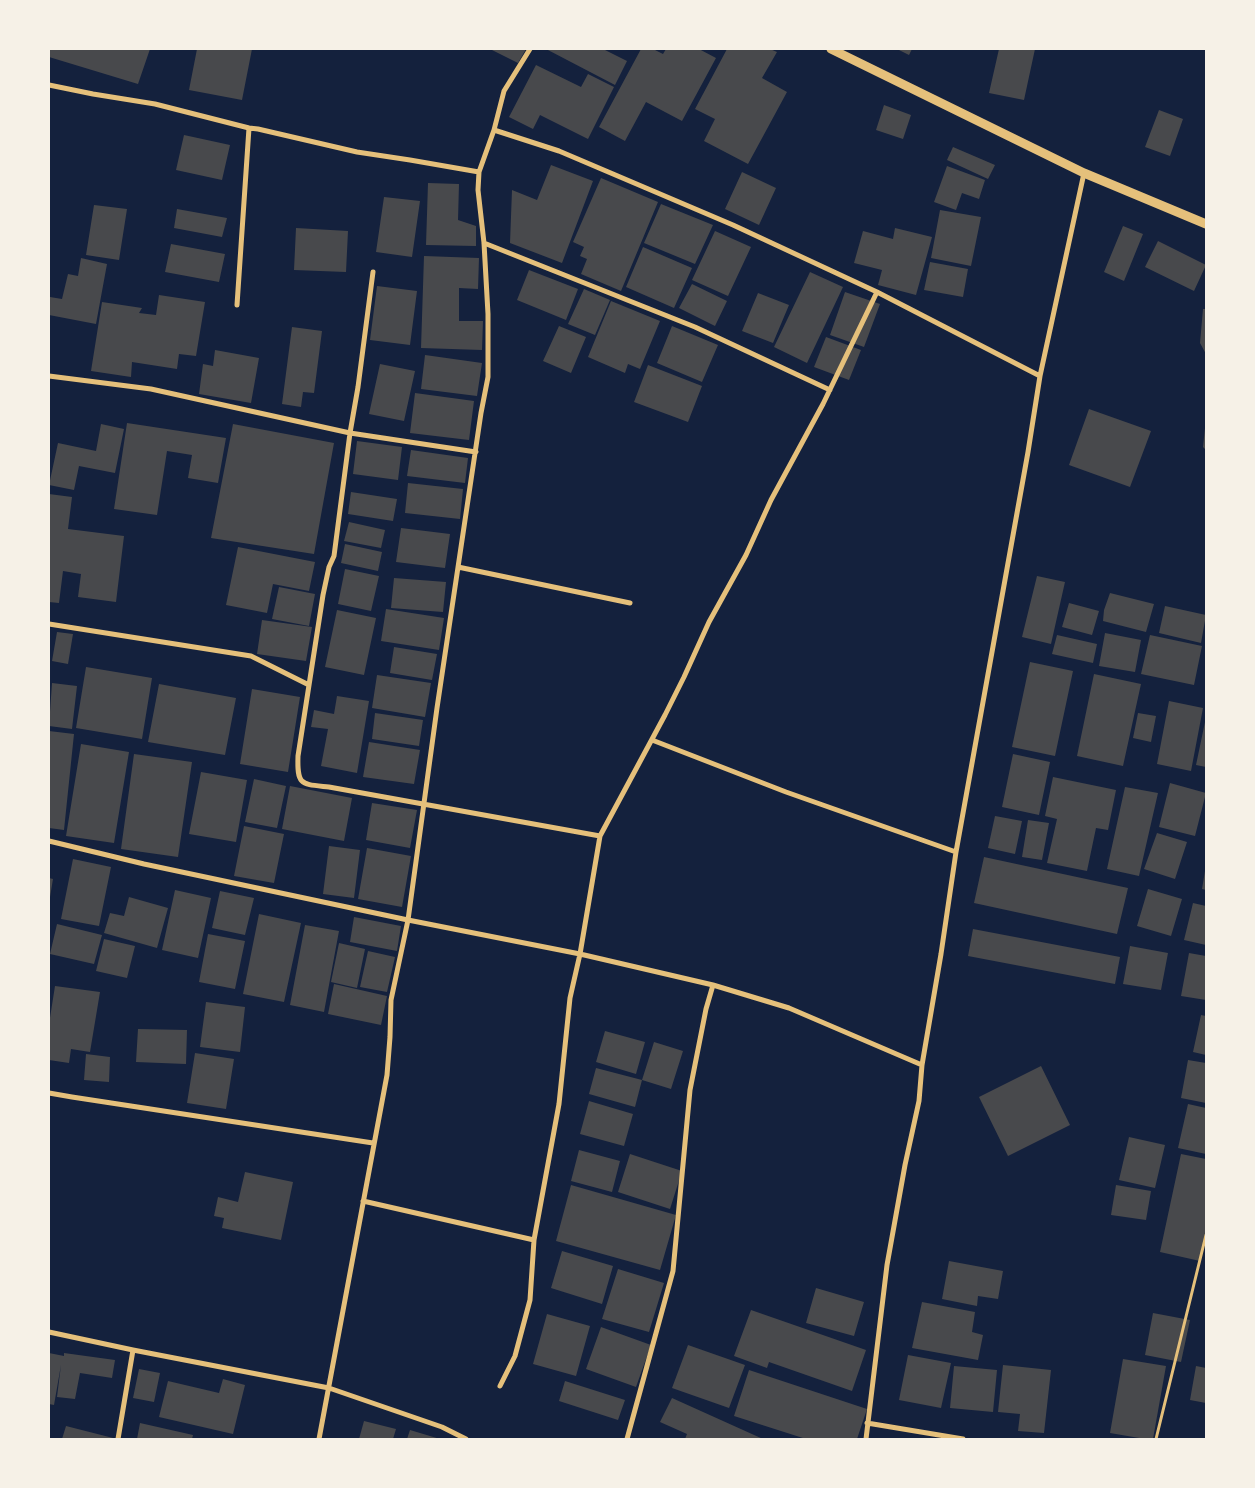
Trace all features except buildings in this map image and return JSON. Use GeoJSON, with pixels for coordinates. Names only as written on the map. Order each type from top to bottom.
{"type":"FeatureCollection","features":[{"type":"Feature","properties":{"kind":"street"},"geometry":{"type":"LineString","coordinates":[[319,1439],[386,1075],[391,1000],[408,920],[437,708],[488,377],[488,314],[484,243],[478,190],[479,172],[494,130],[504,91],[530,49]]}},
{"type":"Feature","properties":{"kind":"street"},"geometry":{"type":"LineString","coordinates":[[831,49],[1084,173],[1206,224]]}},
{"type":"Feature","properties":{"kind":"street"},"geometry":{"type":"LineString","coordinates":[[49,85],[154,104],[248,128],[357,152],[479,172]]}},
{"type":"Feature","properties":{"kind":"street"},"geometry":{"type":"LineString","coordinates":[[236,305],[248,128]]}},
{"type":"Feature","properties":{"kind":"street"},"geometry":{"type":"LineString","coordinates":[[494,130],[559,152],[733,225],[876,292],[1040,376]]}},
{"type":"Feature","properties":{"kind":"street"},"geometry":{"type":"LineString","coordinates":[[866,1439],[887,1265],[919,1101],[922,1065],[956,852],[1040,376],[1084,173]]}},
{"type":"Feature","properties":{"kind":"street"},"geometry":{"type":"LineString","coordinates":[[484,243],[694,326],[830,390]]}},
{"type":"Feature","properties":{"kind":"street"},"geometry":{"type":"LineString","coordinates":[[373,272],[334,556],[329,567],[323,595],[298,756],[298,775],[301,781],[307,785],[329,787],[600,836]]}},
{"type":"Feature","properties":{"kind":"street"},"geometry":{"type":"LineString","coordinates":[[500,1386],[515,1356],[530,1300],[534,1240],[559,1104],[570,998],[580,954],[600,836],[652,740],[709,622],[746,555],[771,500],[830,390],[876,292]]}},
{"type":"Feature","properties":{"kind":"street"},"geometry":{"type":"LineString","coordinates":[[49,376],[151,389],[350,432],[476,452]]}},
{"type":"Feature","properties":{"kind":"street"},"geometry":{"type":"LineString","coordinates":[[458,567],[630,603]]}},
{"type":"Feature","properties":{"kind":"street"},"geometry":{"type":"LineString","coordinates":[[49,624],[251,656],[309,685]]}},
{"type":"Feature","properties":{"kind":"street"},"geometry":{"type":"LineString","coordinates":[[652,740],[786,792],[956,852]]}},
{"type":"Feature","properties":{"kind":"street"},"geometry":{"type":"LineString","coordinates":[[49,842],[154,866],[580,954],[714,984],[789,1008],[922,1065]]}},
{"type":"Feature","properties":{"kind":"street"},"geometry":{"type":"LineString","coordinates":[[626,1439],[673,1271],[690,1090],[706,1009],[714,984]]}},
{"type":"Feature","properties":{"kind":"street"},"geometry":{"type":"LineString","coordinates":[[49,1093],[373,1144]]}},
{"type":"Feature","properties":{"kind":"street"},"geometry":{"type":"LineString","coordinates":[[363,1201],[534,1240]]}},
{"type":"Feature","properties":{"kind":"street"},"geometry":{"type":"LineString","coordinates":[[49,1332],[329,1388],[442,1427],[466,1439]]}},
{"type":"Feature","properties":{"kind":"street"},"geometry":{"type":"LineString","coordinates":[[118,1439],[133,1350]]}},
{"type":"Feature","properties":{"kind":"street"},"geometry":{"type":"LineString","coordinates":[[867,1423],[963,1439]]}},
{"type":"Feature","properties":{"kind":"path"},"geometry":{"type":"LineString","coordinates":[[1156,1439],[1206,1235]]}}]}
